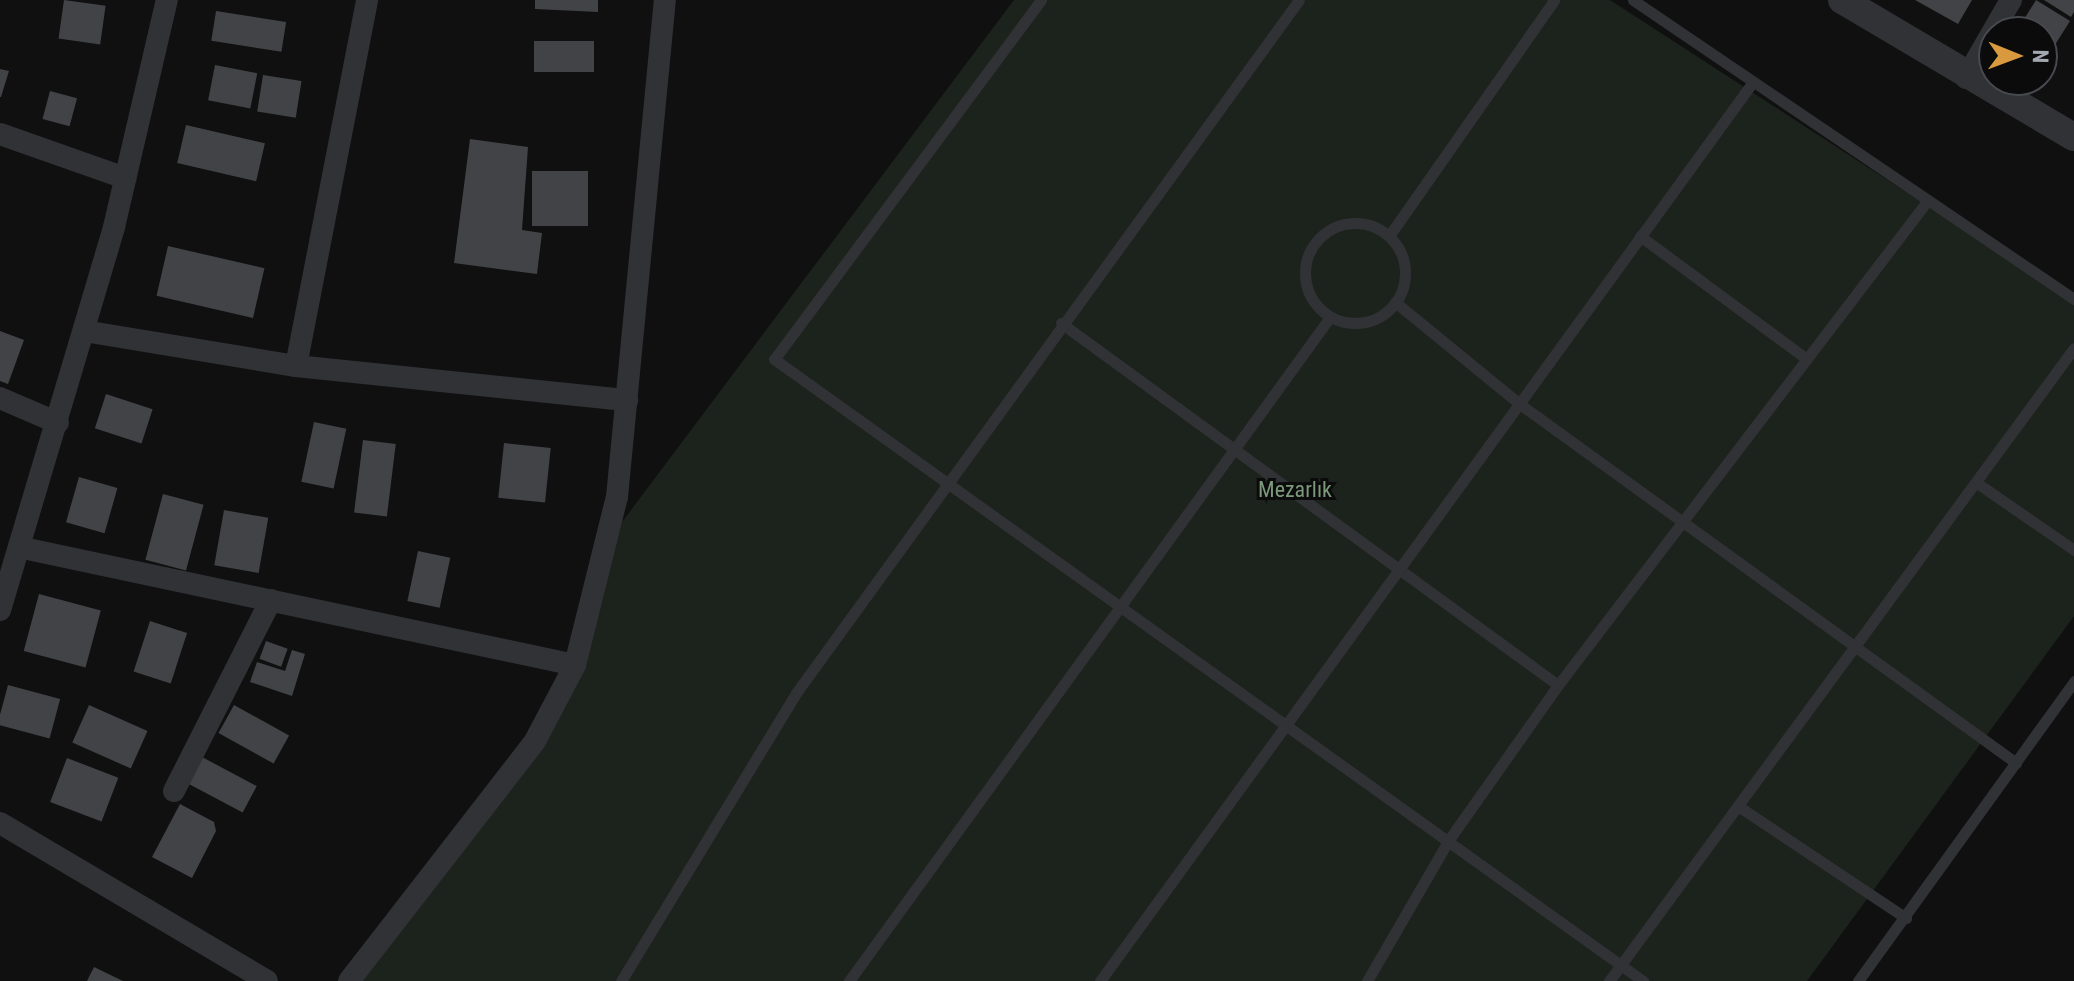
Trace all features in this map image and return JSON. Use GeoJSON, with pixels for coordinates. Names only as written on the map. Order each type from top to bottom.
{"type":"FeatureCollection","features":[{"type":"Feature","properties":{"kind":"street"},"geometry":{"type":"LineString","coordinates":[[0,610],[23,548],[84,331],[125,178],[167,0]]}},
{"type":"Feature","properties":{"kind":"street"},"geometry":{"type":"LineString","coordinates":[[296,366],[367,0]]}},
{"type":"Feature","properties":{"kind":"street"},"geometry":{"type":"LineString","coordinates":[[349,981],[535,741],[575,665],[617,497],[665,0]]}},
{"type":"Feature","properties":{"kind":"street"},"geometry":{"type":"LineString","coordinates":[[1842,0],[1966,78],[2074,137]]}},
{"type":"Feature","properties":{"kind":"street"},"geometry":{"type":"LineString","coordinates":[[1966,78],[2011,0]]}},
{"type":"Feature","properties":{"kind":"street"},"geometry":{"type":"LineString","coordinates":[[0,134],[125,178]]}},
{"type":"Feature","properties":{"kind":"street"},"geometry":{"type":"LineString","coordinates":[[84,331],[296,366],[627,400]]}},
{"type":"Feature","properties":{"kind":"street"},"geometry":{"type":"LineString","coordinates":[[0,398],[58,423]]}},
{"type":"Feature","properties":{"kind":"street"},"geometry":{"type":"LineString","coordinates":[[23,548],[575,665]]}},
{"type":"Feature","properties":{"kind":"street"},"geometry":{"type":"LineString","coordinates":[[174,791],[271,600]]}},
{"type":"Feature","properties":{"kind":"street"},"geometry":{"type":"LineString","coordinates":[[0,823],[267,981]]}},
{"type":"Feature","properties":{"kind":"lane"},"geometry":{"type":"LineString","coordinates":[[1041,0],[774,359],[1643,981]]}},
{"type":"Feature","properties":{"kind":"lane"},"geometry":{"type":"LineString","coordinates":[[621,981],[796,693],[944,480],[1299,0]]}},
{"type":"Feature","properties":{"kind":"lane"},"geometry":{"type":"LineString","coordinates":[[1389,236],[1554,0]]}},
{"type":"Feature","properties":{"kind":"lane"},"geometry":{"type":"LineString","coordinates":[[1633,0],[2074,299]]}},
{"type":"Feature","properties":{"kind":"lane"},"geometry":{"type":"LineString","coordinates":[[1100,981],[1517,402],[1753,82]]}},
{"type":"Feature","properties":{"kind":"lane"},"geometry":{"type":"LineString","coordinates":[[1367,981],[1448,841],[1558,685],[1928,200]]}},
{"type":"Feature","properties":{"kind":"lane"},"geometry":{"type":"LineString","coordinates":[[1352,223],[1389,236],[1405,274],[1395,302],[1372,320],[1330,317],[1306,283],[1315,242],[1352,223]]}},
{"type":"Feature","properties":{"kind":"lane"},"geometry":{"type":"LineString","coordinates":[[1640,236],[1807,359]]}},
{"type":"Feature","properties":{"kind":"lane"},"geometry":{"type":"LineString","coordinates":[[1395,302],[1517,402],[2016,763]]}},
{"type":"Feature","properties":{"kind":"lane"},"geometry":{"type":"LineString","coordinates":[[849,981],[1330,317]]}},
{"type":"Feature","properties":{"kind":"lane"},"geometry":{"type":"LineString","coordinates":[[1061,323],[1558,685]]}},
{"type":"Feature","properties":{"kind":"lane"},"geometry":{"type":"LineString","coordinates":[[1609,981],[1857,648],[2074,348]]}},
{"type":"Feature","properties":{"kind":"lane"},"geometry":{"type":"LineString","coordinates":[[1977,483],[2074,550]]}},
{"type":"Feature","properties":{"kind":"lane"},"geometry":{"type":"LineString","coordinates":[[1858,981],[2074,681]]}},
{"type":"Feature","properties":{"kind":"lane"},"geometry":{"type":"LineString","coordinates":[[1738,806],[1906,918]]}},
{"type":"Feature","properties":{"kind":"green space","name":"Mezarlık"},"geometry":{"type":"Polygon","coordinates":[[[1014,0],[1610,0],[2074,301],[2074,616],[1807,981],[352,981],[539,744],[619,526],[1014,0]]]}},
{"type":"Feature","properties":{"kind":"building"},"geometry":{"type":"Polygon","coordinates":[[[64,0],[106,6],[100,44],[59,39],[64,0]]]}},
{"type":"Feature","properties":{"kind":"building"},"geometry":{"type":"Polygon","coordinates":[[[535,0],[598,0],[598,12],[535,9],[535,0]]]}},
{"type":"Feature","properties":{"kind":"building"},"geometry":{"type":"Polygon","coordinates":[[[1915,0],[1972,0],[1958,24],[1915,0]]]}},
{"type":"Feature","properties":{"kind":"building"},"geometry":{"type":"Polygon","coordinates":[[[2036,0],[2070,21],[2058,40],[2058,16],[2026,16],[2036,0]]]}},
{"type":"Feature","properties":{"kind":"building"},"geometry":{"type":"Polygon","coordinates":[[[2044,0],[2074,0],[2074,12],[2071,17],[2044,0]]]}},
{"type":"Feature","properties":{"kind":"building"},"geometry":{"type":"Polygon","coordinates":[[[216,11],[286,22],[281,52],[211,41],[216,11]]]}},
{"type":"Feature","properties":{"kind":"building"},"geometry":{"type":"Polygon","coordinates":[[[534,41],[594,41],[594,72],[534,72],[534,41]]]}},
{"type":"Feature","properties":{"kind":"building"},"geometry":{"type":"Polygon","coordinates":[[[215,65],[257,73],[250,109],[208,100],[215,65]]]}},
{"type":"Feature","properties":{"kind":"building"},"geometry":{"type":"Polygon","coordinates":[[[0,69],[9,71],[1,97],[0,97],[0,69]]]}},
{"type":"Feature","properties":{"kind":"building"},"geometry":{"type":"Polygon","coordinates":[[[263,75],[302,81],[296,118],[257,112],[263,75]]]}},
{"type":"Feature","properties":{"kind":"building"},"geometry":{"type":"Polygon","coordinates":[[[50,91],[77,98],[70,126],[42,119],[50,91]]]}},
{"type":"Feature","properties":{"kind":"building"},"geometry":{"type":"Polygon","coordinates":[[[186,125],[265,143],[256,181],[177,163],[186,125]]]}},
{"type":"Feature","properties":{"kind":"building"},"geometry":{"type":"Polygon","coordinates":[[[470,139],[528,147],[522,230],[542,233],[537,274],[454,263],[470,139]]]}},
{"type":"Feature","properties":{"kind":"building"},"geometry":{"type":"Polygon","coordinates":[[[532,171],[588,171],[588,226],[532,226],[532,171]]]}},
{"type":"Feature","properties":{"kind":"building"},"geometry":{"type":"Polygon","coordinates":[[[168,246],[264,268],[253,318],[157,296],[168,246]]]}},
{"type":"Feature","properties":{"kind":"building"},"geometry":{"type":"Polygon","coordinates":[[[0,331],[24,340],[8,384],[0,381],[0,331]]]}},
{"type":"Feature","properties":{"kind":"building"},"geometry":{"type":"Polygon","coordinates":[[[106,394],[153,409],[141,443],[95,428],[106,394]]]}},
{"type":"Feature","properties":{"kind":"building"},"geometry":{"type":"Polygon","coordinates":[[[314,422],[346,429],[334,489],[301,482],[314,422]]]}},
{"type":"Feature","properties":{"kind":"building"},"geometry":{"type":"Polygon","coordinates":[[[363,440],[396,444],[387,516],[354,512],[363,440]]]}},
{"type":"Feature","properties":{"kind":"building"},"geometry":{"type":"Polygon","coordinates":[[[504,443],[551,448],[545,503],[498,498],[504,443]]]}},
{"type":"Feature","properties":{"kind":"building"},"geometry":{"type":"Polygon","coordinates":[[[79,477],[117,488],[104,533],[66,522],[79,477]]]}},
{"type":"Feature","properties":{"kind":"building"},"geometry":{"type":"Polygon","coordinates":[[[163,494],[204,505],[186,571],[145,560],[163,494]]]}},
{"type":"Feature","properties":{"kind":"building"},"geometry":{"type":"Polygon","coordinates":[[[224,510],[268,518],[259,573],[214,565],[224,510]]]}},
{"type":"Feature","properties":{"kind":"building"},"geometry":{"type":"Polygon","coordinates":[[[418,551],[450,558],[440,608],[407,601],[418,551]]]}},
{"type":"Feature","properties":{"kind":"building"},"geometry":{"type":"Polygon","coordinates":[[[39,594],[101,611],[86,668],[24,651],[39,594]]]}},
{"type":"Feature","properties":{"kind":"building"},"geometry":{"type":"Polygon","coordinates":[[[150,621],[187,633],[171,683],[134,671],[150,621]]]}},
{"type":"Feature","properties":{"kind":"building"},"geometry":{"type":"Polygon","coordinates":[[[266,641],[288,649],[281,667],[260,659],[266,641]]]}},
{"type":"Feature","properties":{"kind":"building"},"geometry":{"type":"Polygon","coordinates":[[[292,650],[305,654],[292,696],[250,682],[257,662],[285,671],[292,650]]]}},
{"type":"Feature","properties":{"kind":"building"},"geometry":{"type":"Polygon","coordinates":[[[8,685],[60,699],[50,739],[0,725],[8,685]]]}},
{"type":"Feature","properties":{"kind":"building"},"geometry":{"type":"Polygon","coordinates":[[[89,705],[147,731],[131,768],[72,742],[89,705]]]}},
{"type":"Feature","properties":{"kind":"building"},"geometry":{"type":"Polygon","coordinates":[[[234,705],[289,736],[274,764],[218,733],[234,705]]]}},
{"type":"Feature","properties":{"kind":"building"},"geometry":{"type":"Polygon","coordinates":[[[202,757],[257,786],[243,813],[188,783],[202,757]]]}},
{"type":"Feature","properties":{"kind":"building"},"geometry":{"type":"Polygon","coordinates":[[[67,758],[118,778],[102,822],[50,802],[67,758]]]}},
{"type":"Feature","properties":{"kind":"building"},"geometry":{"type":"Polygon","coordinates":[[[180,804],[214,822],[216,831],[192,878],[152,857],[180,804]]]}},
{"type":"Feature","properties":{"kind":"building"},"geometry":{"type":"Polygon","coordinates":[[[94,967],[123,981],[87,981],[94,967]]]}}]}
